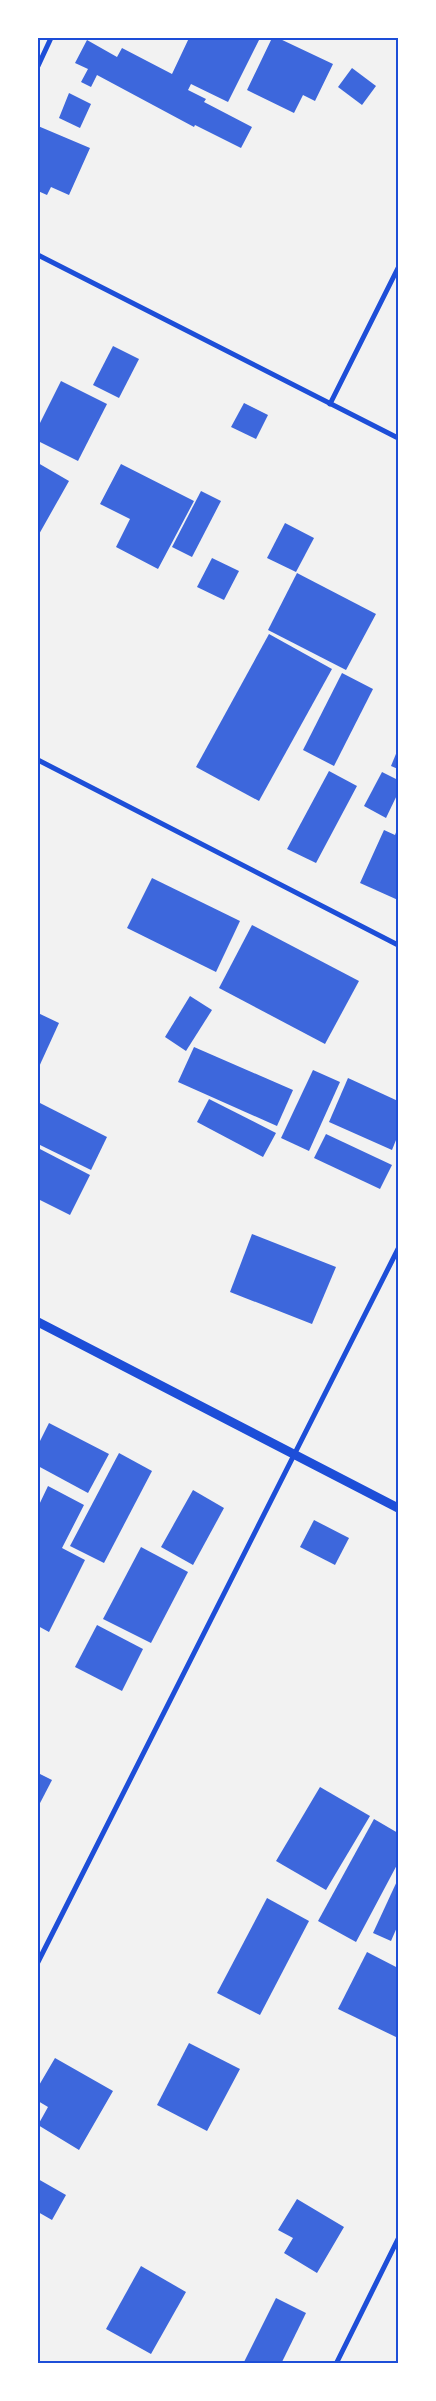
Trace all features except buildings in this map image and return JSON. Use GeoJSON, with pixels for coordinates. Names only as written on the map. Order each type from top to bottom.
{"type":"FeatureCollection","features":[{"type":"Feature","properties":{"kind":"street"},"geometry":{"type":"LineString","coordinates":[[38,66],[51,38]]}},
{"type":"Feature","properties":{"kind":"street"},"geometry":{"type":"LineString","coordinates":[[38,255],[398,438]]}},
{"type":"Feature","properties":{"kind":"street"},"geometry":{"type":"LineString","coordinates":[[330,404],[398,268]]}},
{"type":"Feature","properties":{"kind":"street"},"geometry":{"type":"LineString","coordinates":[[38,760],[398,945]]}},
{"type":"Feature","properties":{"kind":"street"},"geometry":{"type":"LineString","coordinates":[[38,1962],[398,1249]]}},
{"type":"Feature","properties":{"kind":"street"},"geometry":{"type":"LineString","coordinates":[[38,1322],[398,1508]]}},
{"type":"Feature","properties":{"kind":"street"},"geometry":{"type":"LineString","coordinates":[[336,2364],[398,2239]]}}]}
